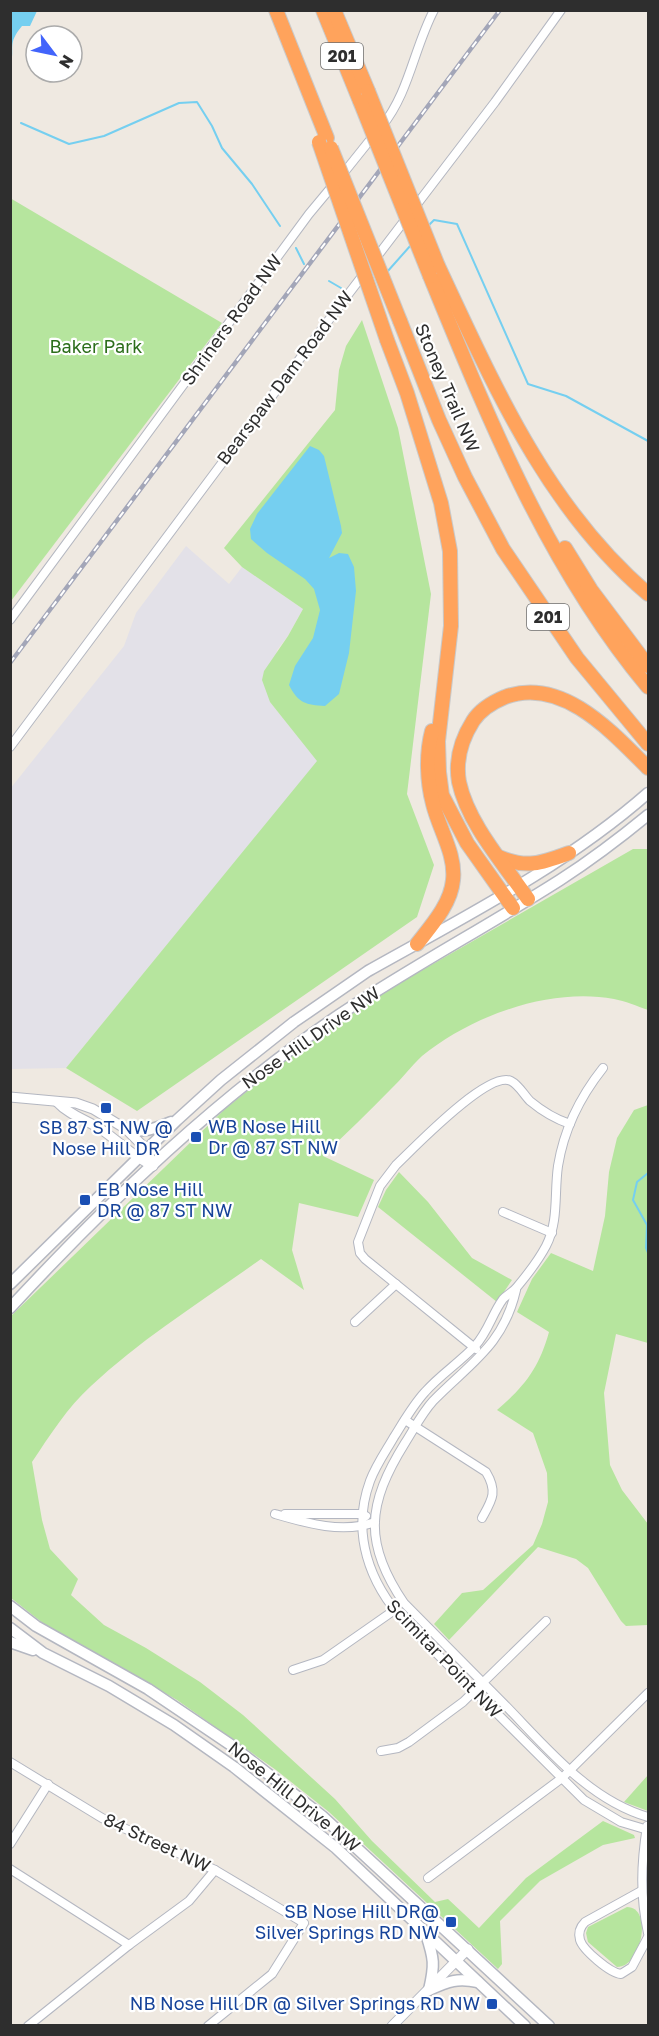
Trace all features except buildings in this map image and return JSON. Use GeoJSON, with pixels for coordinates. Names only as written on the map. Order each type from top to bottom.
{"type":"FeatureCollection","features":[{"type":"Feature","properties":{"kind":"highway","name":"Stoney Trail NW"},"geometry":{"type":"LineString","coordinates":[[276,10],[323,140],[452,448],[503,549],[577,658],[648,744]]}},
{"type":"Feature","properties":{"kind":"highway","name":"Stoney Trail NW"},"geometry":{"type":"LineString","coordinates":[[323,10],[364,96],[497,436],[580,592],[625,659],[648,687]]}},
{"type":"Feature","properties":{"kind":"highway"},"geometry":{"type":"LineString","coordinates":[[334,10],[364,96]]}},
{"type":"Feature","properties":{"kind":"highway"},"geometry":{"type":"LineString","coordinates":[[323,140],[441,503],[450,551],[451,626],[438,741],[442,795],[467,843],[513,908]]}},
{"type":"Feature","properties":{"kind":"highway"},"geometry":{"type":"LineString","coordinates":[[434,271],[516,426],[546,477],[599,546],[647,592]]}},
{"type":"Feature","properties":{"kind":"highway"},"geometry":{"type":"LineString","coordinates":[[527,496],[553,529],[591,590],[648,666]]}},
{"type":"Feature","properties":{"kind":"highway"},"geometry":{"type":"LineString","coordinates":[[417,944],[444,905],[453,880],[447,843],[433,804],[428,759],[430,737],[447,676]]}},
{"type":"Feature","properties":{"kind":"highway"},"geometry":{"type":"LineString","coordinates":[[528,899],[474,821],[464,800],[457,767],[462,743],[484,708],[499,699],[514,694],[540,692],[569,702],[603,725],[648,768]]}},
{"type":"Feature","properties":{"kind":"highway"},"geometry":{"type":"LineString","coordinates":[[499,857],[524,865],[548,861],[569,853]]}},
{"type":"Feature","properties":{"kind":"main road","name":"Nose Hill Drive NW"},"geometry":{"type":"LineString","coordinates":[[10,1284],[177,1120],[221,1080],[294,1022],[358,978],[569,853],[646,795]]}},
{"type":"Feature","properties":{"kind":"main road","name":"Nose Hill Drive NW"},"geometry":{"type":"LineString","coordinates":[[10,1308],[153,1166],[241,1087],[284,1054],[393,980],[586,862],[648,815]]}},
{"type":"Feature","properties":{"kind":"main road"},"geometry":{"type":"LineString","coordinates":[[126,1129],[140,1132],[177,1120]]}},
{"type":"Feature","properties":{"kind":"main road","name":"Nose Hill Drive NW"},"geometry":{"type":"LineString","coordinates":[[10,1606],[36,1626],[148,1689],[231,1745],[322,1816],[549,2025]]}},
{"type":"Feature","properties":{"kind":"main road","name":"Nose Hill Drive NW"},"geometry":{"type":"LineString","coordinates":[[10,1628],[43,1653],[109,1686],[234,1767],[336,1848],[525,2025]]}},
{"type":"Feature","properties":{"kind":"main road"},"geometry":{"type":"LineString","coordinates":[[10,1642],[43,1653]]}},
{"type":"Feature","properties":{"kind":"main road"},"geometry":{"type":"LineString","coordinates":[[426,1934],[434,1963],[429,1990]]}},
{"type":"Feature","properties":{"kind":"main road"},"geometry":{"type":"LineString","coordinates":[[429,1990],[461,1979],[478,1982]]}},
{"type":"Feature","properties":{"kind":"street","name":"Shriners Road NW"},"geometry":{"type":"LineString","coordinates":[[10,620],[309,214],[389,118],[405,85],[434,10]]}},
{"type":"Feature","properties":{"kind":"street","name":"Bearspaw Dam Road NW"},"geometry":{"type":"LineString","coordinates":[[10,747],[337,309],[495,102],[561,10]]}},
{"type":"Feature","properties":{"kind":"street","name":"Scimitar Point NW"},"geometry":{"type":"LineString","coordinates":[[603,1068],[583,1096],[570,1124],[558,1166],[556,1212],[552,1233],[540,1256],[516,1290],[504,1298],[474,1347],[426,1391],[405,1420],[374,1471],[364,1502],[362,1526],[364,1550],[374,1579],[394,1611],[584,1800],[621,1822],[648,1830]]}},
{"type":"Feature","properties":{"kind":"street"},"geometry":{"type":"LineString","coordinates":[[484,1354],[362,1257],[358,1245],[376,1194],[387,1174],[396,1165],[464,1102],[498,1080],[506,1079],[516,1084],[538,1107],[558,1120],[570,1124]]}},
{"type":"Feature","properties":{"kind":"street"},"geometry":{"type":"LineString","coordinates":[[10,1097],[76,1103],[93,1109],[126,1129],[147,1150],[153,1166]]}},
{"type":"Feature","properties":{"kind":"street"},"geometry":{"type":"LineString","coordinates":[[57,1102],[65,1111],[103,1131],[137,1159],[153,1166]]}},
{"type":"Feature","properties":{"kind":"street"},"geometry":{"type":"LineString","coordinates":[[503,1212],[552,1233]]}},
{"type":"Feature","properties":{"kind":"street"},"geometry":{"type":"LineString","coordinates":[[355,1322],[396,1284]]}},
{"type":"Feature","properties":{"kind":"street","name":"Scimitar Point NW"},"geometry":{"type":"LineString","coordinates":[[516,1290],[513,1303],[493,1343],[429,1406],[386,1476],[377,1502],[376,1542],[383,1568],[404,1604],[571,1771],[594,1791],[614,1804],[648,1818]]}},
{"type":"Feature","properties":{"kind":"street"},"geometry":{"type":"LineString","coordinates":[[405,1420],[486,1472],[491,1480],[493,1498],[482,1518]]}},
{"type":"Feature","properties":{"kind":"street"},"geometry":{"type":"LineString","coordinates":[[275,1514],[362,1514],[375,1522],[362,1526],[312,1525],[275,1514]]}},
{"type":"Feature","properties":{"kind":"street"},"geometry":{"type":"LineString","coordinates":[[292,1670],[323,1660],[404,1604]]}},
{"type":"Feature","properties":{"kind":"street"},"geometry":{"type":"LineString","coordinates":[[381,1751],[398,1748],[409,1742],[476,1692],[546,1621]]}},
{"type":"Feature","properties":{"kind":"street"},"geometry":{"type":"LineString","coordinates":[[428,1878],[571,1771],[648,1693]]}},
{"type":"Feature","properties":{"kind":"street","name":"84 Street NW"},"geometry":{"type":"LineString","coordinates":[[10,1762],[102,1818],[215,1870],[304,1923],[272,1974],[208,2025]]}},
{"type":"Feature","properties":{"kind":"street"},"geometry":{"type":"LineString","coordinates":[[10,1844],[48,1784]]}},
{"type":"Feature","properties":{"kind":"street"},"geometry":{"type":"LineString","coordinates":[[641,1891],[585,1922],[580,1929],[579,1937],[582,1944],[616,1974],[625,1973],[632,1967],[648,1935],[641,1891],[641,1872],[648,1818]]}},
{"type":"Feature","properties":{"kind":"street"},"geometry":{"type":"LineString","coordinates":[[10,1869],[129,1945]]}},
{"type":"Feature","properties":{"kind":"street"},"geometry":{"type":"LineString","coordinates":[[28,2025],[189,1901],[215,1870]]}},
{"type":"Feature","properties":{"kind":"street"},"geometry":{"type":"LineString","coordinates":[[392,2025],[468,1949]]}},
{"type":"Feature","properties":{"kind":"shaded area"},"geometry":{"type":"Polygon","coordinates":[[[186,546],[229,584],[242,567],[303,609],[277,650],[270,702],[318,761],[66,1068],[11,1069],[10,789],[124,646],[136,613],[186,546]]]}},
{"type":"Feature","properties":{"kind":"green space","name":"Baker Park"},"geometry":{"type":"Polygon","coordinates":[[[10,198],[222,323],[11,601],[10,601],[10,198]]]}},
{"type":"Feature","properties":{"kind":"green space"},"geometry":{"type":"Polygon","coordinates":[[[362,320],[398,428],[431,594],[407,794],[434,865],[417,917],[137,1111],[66,1068],[317,761],[270,702],[262,680],[264,671],[303,609],[242,567],[224,548],[335,410],[339,370],[346,346],[362,320]]]}},
{"type":"Feature","properties":{"kind":"green space"},"geometry":{"type":"Polygon","coordinates":[[[633,849],[648,849],[648,1010],[618,1000],[589,996],[538,1001],[487,1017],[422,1056],[323,1156],[374,1180],[358,1217],[299,1203],[292,1250],[304,1290],[261,1259],[111,1368],[74,1403],[32,1462],[42,1520],[50,1549],[78,1579],[71,1595],[104,1625],[200,1682],[243,1715],[335,1799],[372,1841],[435,1902],[448,1899],[479,1928],[526,1878],[603,1821],[634,1835],[635,1838],[603,1845],[540,1881],[500,1921],[502,1964],[498,1969],[329,1812],[276,1770],[177,1700],[44,1624],[11,1598],[11,1316],[225,1109],[292,1055],[384,992],[633,849]]]}},
{"type":"Feature","properties":{"kind":"green space"},"geometry":{"type":"Polygon","coordinates":[[[648,1105],[648,1343],[616,1334],[604,1393],[610,1465],[622,1490],[648,1524],[648,1625],[626,1626],[588,1568],[576,1559],[538,1547],[449,1640],[434,1624],[462,1593],[483,1590],[533,1545],[548,1502],[547,1473],[533,1433],[497,1410],[530,1376],[541,1356],[549,1332],[517,1312],[532,1279],[551,1253],[593,1271],[605,1216],[609,1172],[617,1138],[634,1110],[648,1105]]]}},
{"type":"Feature","properties":{"kind":"green space"},"geometry":{"type":"Polygon","coordinates":[[[399,1172],[428,1202],[472,1258],[512,1280],[497,1302],[378,1207],[386,1190],[399,1172]]]}},
{"type":"Feature","properties":{"kind":"green space"},"geometry":{"type":"Polygon","coordinates":[[[648,1775],[648,1811],[624,1802],[648,1775]]]}},
{"type":"Feature","properties":{"kind":"green space"},"geometry":{"type":"Polygon","coordinates":[[[627,1907],[635,1910],[640,1916],[641,1937],[633,1958],[617,1967],[588,1942],[586,1933],[588,1927],[627,1907]]]}},
{"type":"Feature","properties":{"kind":"water"},"geometry":{"type":"Polygon","coordinates":[[[11,10],[37,11],[31,24],[24,24],[15,37],[11,64],[11,10]]]}},
{"type":"Feature","properties":{"kind":"water"},"geometry":{"type":"Polygon","coordinates":[[[310,446],[319,450],[324,456],[341,526],[342,533],[329,558],[339,553],[348,554],[354,567],[356,591],[349,653],[339,694],[325,706],[303,702],[289,685],[295,666],[313,638],[320,610],[314,589],[305,579],[251,539],[250,529],[257,514],[310,446]]]}},
{"type":"Feature","properties":{"kind":"waterway"},"geometry":{"type":"LineString","coordinates":[[21,123],[69,144],[104,136],[179,103],[197,102],[222,148],[252,184],[280,226]]}},
{"type":"Feature","properties":{"kind":"waterway"},"geometry":{"type":"LineString","coordinates":[[427,227],[434,220],[457,224],[528,384],[566,396],[648,441]]}},
{"type":"Feature","properties":{"kind":"waterway"},"geometry":{"type":"LineString","coordinates":[[387,272],[411,245]]}},
{"type":"Feature","properties":{"kind":"waterway"},"geometry":{"type":"LineString","coordinates":[[296,248],[304,264]]}},
{"type":"Feature","properties":{"kind":"waterway"},"geometry":{"type":"LineString","coordinates":[[329,281],[341,288]]}},
{"type":"Feature","properties":{"kind":"waterway"},"geometry":{"type":"LineString","coordinates":[[648,1173],[637,1182],[633,1200],[647,1225],[646,1248],[648,1253]]}},
{"type":"Feature","properties":{"kind":"railway"},"geometry":{"type":"LineString","coordinates":[[10,663],[500,10]]}},
{"type":"Feature","properties":{"kind":"place","name":"SB 87 ST NW @ Nose Hill DR"},"geometry":{"type":"Point","coordinates":[106,1108]}},
{"type":"Feature","properties":{"kind":"place","name":"WB Nose Hill Dr @ 87 ST NW"},"geometry":{"type":"Point","coordinates":[196,1137]}},
{"type":"Feature","properties":{"kind":"place","name":"EB Nose Hill DR @ 87 ST NW"},"geometry":{"type":"Point","coordinates":[85,1200]}},
{"type":"Feature","properties":{"kind":"place","name":"SB Nose Hill DR@ Silver Springs RD NW"},"geometry":{"type":"Point","coordinates":[451,1922]}},
{"type":"Feature","properties":{"kind":"place","name":"NB Nose Hill DR @ Silver Springs RD NW"},"geometry":{"type":"Point","coordinates":[492,2004]}}]}
